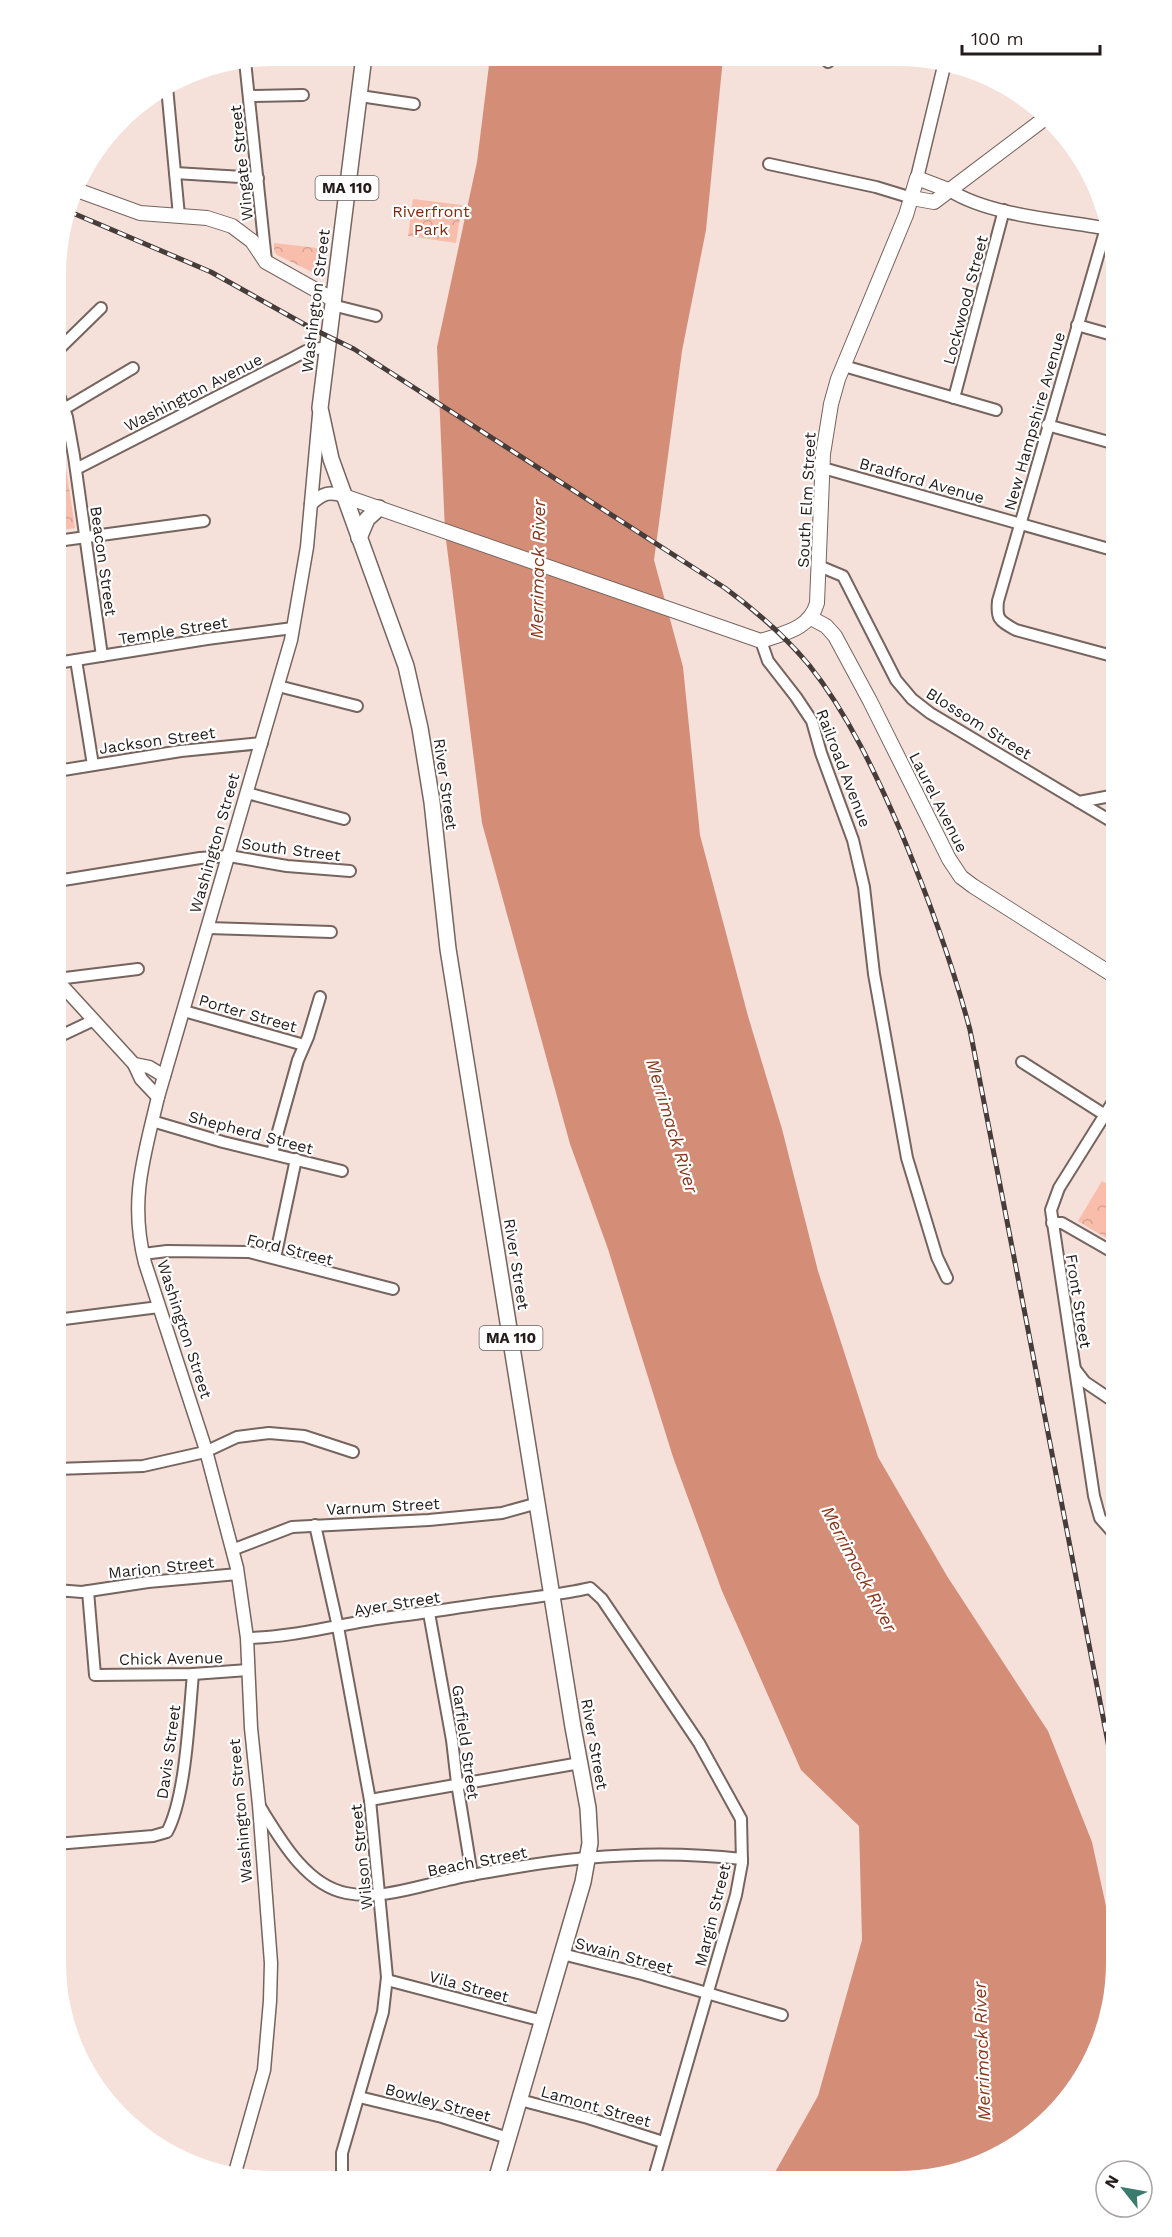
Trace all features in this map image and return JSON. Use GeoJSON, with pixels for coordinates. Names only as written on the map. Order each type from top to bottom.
{"type":"FeatureCollection","features":[{"type":"Feature","properties":{"kind":"main road","name":"Washington Street"},"geometry":{"type":"LineString","coordinates":[[345,496],[325,441],[320,408],[363,66]]}},
{"type":"Feature","properties":{"kind":"main road"},"geometry":{"type":"LineString","coordinates":[[912,198],[934,202],[1039,122]]}},
{"type":"Feature","properties":{"kind":"main road"},"geometry":{"type":"LineString","coordinates":[[917,178],[951,190]]}},
{"type":"Feature","properties":{"kind":"main road","name":"South Elm Street"},"geometry":{"type":"LineString","coordinates":[[811,618],[817,603],[823,468],[831,405],[844,366],[912,198],[917,178]]}},
{"type":"Feature","properties":{"kind":"main road"},"geometry":{"type":"LineString","coordinates":[[83,192],[140,213],[207,218],[232,226],[252,241],[266,262],[332,302]]}},
{"type":"Feature","properties":{"kind":"main road"},"geometry":{"type":"LineString","coordinates":[[345,496],[757,639],[806,624],[811,618]]}},
{"type":"Feature","properties":{"kind":"main road","name":"River Street"},"geometry":{"type":"LineString","coordinates":[[345,496],[406,666],[420,728],[432,802],[448,949],[588,1808],[590,1843],[582,1884],[499,2171]]}},
{"type":"Feature","properties":{"kind":"main road"},"geometry":{"type":"LineString","coordinates":[[359,538],[366,520],[379,508]]}},
{"type":"Feature","properties":{"kind":"main road","name":"Laurel Avenue"},"geometry":{"type":"LineString","coordinates":[[811,618],[826,626],[835,636],[949,859],[961,877],[1106,971]]}},
{"type":"Feature","properties":{"kind":"street","name":"Wingate Street"},"geometry":{"type":"LineString","coordinates":[[246,68],[266,262]]}},
{"type":"Feature","properties":{"kind":"street"},"geometry":{"type":"LineString","coordinates":[[917,178],[943,71]]}},
{"type":"Feature","properties":{"kind":"street"},"geometry":{"type":"LineString","coordinates":[[168,95],[179,216]]}},
{"type":"Feature","properties":{"kind":"street"},"geometry":{"type":"LineString","coordinates":[[249,96],[303,95]]}},
{"type":"Feature","properties":{"kind":"street"},"geometry":{"type":"LineString","coordinates":[[360,96],[414,104]]}},
{"type":"Feature","properties":{"kind":"street"},"geometry":{"type":"LineString","coordinates":[[769,164],[876,187],[912,198]]}},
{"type":"Feature","properties":{"kind":"street"},"geometry":{"type":"LineString","coordinates":[[175,173],[258,178]]}},
{"type":"Feature","properties":{"kind":"street"},"geometry":{"type":"LineString","coordinates":[[951,190],[967,200],[1005,210],[1100,227]]}},
{"type":"Feature","properties":{"kind":"street","name":"Lockwood Street"},"geometry":{"type":"LineString","coordinates":[[954,398],[1005,210]]}},
{"type":"Feature","properties":{"kind":"street","name":"New Hampshire Avenue"},"geometry":{"type":"LineString","coordinates":[[1103,241],[1047,425],[998,601],[997,613],[1002,622],[1016,630],[1106,654]]}},
{"type":"Feature","properties":{"kind":"street"},"geometry":{"type":"LineString","coordinates":[[332,302],[376,316]]}},
{"type":"Feature","properties":{"kind":"street"},"geometry":{"type":"LineString","coordinates":[[66,342],[101,309]]}},
{"type":"Feature","properties":{"kind":"street"},"geometry":{"type":"LineString","coordinates":[[1077,325],[1106,333]]}},
{"type":"Feature","properties":{"kind":"street","name":"Washington Avenue"},"geometry":{"type":"LineString","coordinates":[[76,469],[306,351],[326,347]]}},
{"type":"Feature","properties":{"kind":"street"},"geometry":{"type":"LineString","coordinates":[[844,366],[996,410]]}},
{"type":"Feature","properties":{"kind":"street"},"geometry":{"type":"LineString","coordinates":[[66,413],[133,368]]}},
{"type":"Feature","properties":{"kind":"street","name":"Washington Street"},"geometry":{"type":"LineString","coordinates":[[237,2167],[264,2070],[271,1963],[260,1805],[251,1728],[247,1638],[238,1574],[232,1550],[206,1452],[143,1254],[137,1203],[138,1187],[158,1096],[230,856],[293,628],[307,547],[320,408]]}},
{"type":"Feature","properties":{"kind":"street"},"geometry":{"type":"LineString","coordinates":[[1047,425],[1106,441]]}},
{"type":"Feature","properties":{"kind":"street","name":"Beacon Street"},"geometry":{"type":"LineString","coordinates":[[66,427],[76,469],[102,656]]}},
{"type":"Feature","properties":{"kind":"street","name":"Bradford Avenue"},"geometry":{"type":"LineString","coordinates":[[823,468],[1106,547]]}},
{"type":"Feature","properties":{"kind":"street"},"geometry":{"type":"LineString","coordinates":[[311,504],[321,495],[329,492],[345,496]]}},
{"type":"Feature","properties":{"kind":"street"},"geometry":{"type":"LineString","coordinates":[[66,540],[204,521]]}},
{"type":"Feature","properties":{"kind":"street","name":"Blossom Street"},"geometry":{"type":"LineString","coordinates":[[819,566],[843,576],[896,680],[912,699],[1106,819]]}},
{"type":"Feature","properties":{"kind":"street","name":"Temple Street"},"geometry":{"type":"LineString","coordinates":[[66,662],[293,628]]}},
{"type":"Feature","properties":{"kind":"street","name":"Railroad Avenue"},"geometry":{"type":"LineString","coordinates":[[757,639],[768,661],[812,721],[821,753],[853,840],[864,887],[874,974],[908,1158],[927,1225],[947,1278]]}},
{"type":"Feature","properties":{"kind":"street"},"geometry":{"type":"LineString","coordinates":[[76,660],[93,765]]}},
{"type":"Feature","properties":{"kind":"street"},"geometry":{"type":"LineString","coordinates":[[278,686],[357,706]]}},
{"type":"Feature","properties":{"kind":"street","name":"Jackson Street"},"geometry":{"type":"LineString","coordinates":[[66,770],[180,751],[262,743]]}},
{"type":"Feature","properties":{"kind":"street"},"geometry":{"type":"LineString","coordinates":[[247,794],[344,819]]}},
{"type":"Feature","properties":{"kind":"street"},"geometry":{"type":"LineString","coordinates":[[1079,802],[1106,797]]}},
{"type":"Feature","properties":{"kind":"street","name":"South Street"},"geometry":{"type":"LineString","coordinates":[[66,880],[200,858],[230,856],[287,866],[350,871]]}},
{"type":"Feature","properties":{"kind":"street"},"geometry":{"type":"LineString","coordinates":[[208,928],[331,932]]}},
{"type":"Feature","properties":{"kind":"street"},"geometry":{"type":"LineString","coordinates":[[66,978],[138,969]]}},
{"type":"Feature","properties":{"kind":"street"},"geometry":{"type":"LineString","coordinates":[[66,990],[134,1064],[141,1079],[158,1096]]}},
{"type":"Feature","properties":{"kind":"street"},"geometry":{"type":"LineString","coordinates":[[272,1154],[320,997]]}},
{"type":"Feature","properties":{"kind":"street","name":"Porter Street"},"geometry":{"type":"LineString","coordinates":[[184,1011],[304,1045]]}},
{"type":"Feature","properties":{"kind":"street"},"geometry":{"type":"LineString","coordinates":[[66,1034],[93,1021]]}},
{"type":"Feature","properties":{"kind":"street"},"geometry":{"type":"LineString","coordinates":[[1022,1062],[1105,1115]]}},
{"type":"Feature","properties":{"kind":"street"},"geometry":{"type":"LineString","coordinates":[[134,1064],[149,1067],[164,1076]]}},
{"type":"Feature","properties":{"kind":"street","name":"Front Street"},"geometry":{"type":"LineString","coordinates":[[1105,1115],[1059,1188],[1051,1210],[1094,1496],[1100,1518],[1106,1526]]}},
{"type":"Feature","properties":{"kind":"street","name":"Shepherd Street"},"geometry":{"type":"LineString","coordinates":[[152,1121],[342,1171]]}},
{"type":"Feature","properties":{"kind":"street"},"geometry":{"type":"LineString","coordinates":[[275,1258],[296,1159]]}},
{"type":"Feature","properties":{"kind":"street"},"geometry":{"type":"LineString","coordinates":[[1052,1223],[1062,1223],[1106,1248]]}},
{"type":"Feature","properties":{"kind":"street","name":"Ford Street"},"geometry":{"type":"LineString","coordinates":[[143,1254],[167,1251],[249,1252],[393,1289]]}},
{"type":"Feature","properties":{"kind":"street"},"geometry":{"type":"LineString","coordinates":[[66,1319],[159,1307]]}},
{"type":"Feature","properties":{"kind":"street"},"geometry":{"type":"LineString","coordinates":[[1075,1369],[1085,1382],[1106,1396]]}},
{"type":"Feature","properties":{"kind":"street"},"geometry":{"type":"LineString","coordinates":[[66,1470],[143,1466],[206,1452],[237,1437],[269,1433],[304,1436],[353,1452]]}},
{"type":"Feature","properties":{"kind":"street","name":"Varnum Street"},"geometry":{"type":"LineString","coordinates":[[232,1550],[292,1527],[429,1520],[502,1513],[538,1503]]}},
{"type":"Feature","properties":{"kind":"street","name":"Wilson Street"},"geometry":{"type":"LineString","coordinates":[[315,1525],[338,1627],[370,1800],[387,1980],[383,2012],[342,2153],[342,2171]]}},
{"type":"Feature","properties":{"kind":"street","name":"Marion Street"},"geometry":{"type":"LineString","coordinates":[[66,1590],[88,1591],[148,1582],[238,1574]]}},
{"type":"Feature","properties":{"kind":"street","name":"Margin Street"},"geometry":{"type":"LineString","coordinates":[[552,1596],[590,1588],[602,1599],[699,1743],[741,1819],[742,1859],[736,1895],[655,2171]]}},
{"type":"Feature","properties":{"kind":"street","name":"Chick Avenue"},"geometry":{"type":"LineString","coordinates":[[88,1591],[95,1675],[248,1671]]}},
{"type":"Feature","properties":{"kind":"street","name":"Ayer Street"},"geometry":{"type":"LineString","coordinates":[[247,1638],[299,1634],[390,1617],[514,1599],[552,1596]]}},
{"type":"Feature","properties":{"kind":"street","name":"Garfield Street"},"geometry":{"type":"LineString","coordinates":[[429,1613],[451,1730],[472,1875]]}},
{"type":"Feature","properties":{"kind":"street","name":"Davis Street"},"geometry":{"type":"LineString","coordinates":[[66,1843],[153,1836],[167,1832],[173,1821],[183,1774],[194,1674]]}},
{"type":"Feature","properties":{"kind":"street"},"geometry":{"type":"LineString","coordinates":[[370,1800],[580,1763]]}},
{"type":"Feature","properties":{"kind":"street","name":"Beach Street"},"geometry":{"type":"LineString","coordinates":[[260,1805],[283,1843],[303,1868],[322,1882],[345,1893],[380,1895],[518,1867],[587,1859],[707,1855],[742,1859]]}},
{"type":"Feature","properties":{"kind":"street","name":"Swain Street"},"geometry":{"type":"LineString","coordinates":[[562,1954],[782,2015]]}},
{"type":"Feature","properties":{"kind":"street","name":"Vila Street"},"geometry":{"type":"LineString","coordinates":[[387,1980],[543,2021]]}},
{"type":"Feature","properties":{"kind":"street","name":"Bowley Street"},"geometry":{"type":"LineString","coordinates":[[359,2097],[442,2117],[508,2138]]}},
{"type":"Feature","properties":{"kind":"street","name":"Lamont Street"},"geometry":{"type":"LineString","coordinates":[[520,2100],[588,2118],[663,2142]]}},
{"type":"Feature","properties":{"kind":"green space","name":"Riverfront Park"},"geometry":{"type":"Polygon","coordinates":[[[413,199],[462,205],[456,243],[408,236],[413,199]]]}},
{"type":"Feature","properties":{"kind":"green space"},"geometry":{"type":"Polygon","coordinates":[[[274,243],[326,249],[324,265],[314,273],[277,255],[274,251],[274,243]]]}},
{"type":"Feature","properties":{"kind":"green space"},"geometry":{"type":"Polygon","coordinates":[[[66,467],[75,528],[66,530],[66,467]]]}},
{"type":"Feature","properties":{"kind":"green space"},"geometry":{"type":"Polygon","coordinates":[[[1102,1181],[1106,1183],[1106,1238],[1078,1221],[1102,1181]]]}},
{"type":"Feature","properties":{"kind":"water","name":"Merrimack River"},"geometry":{"type":"Polygon","coordinates":[[[489,66],[722,66],[706,230],[682,351],[654,560],[683,667],[700,835],[748,1016],[782,1129],[818,1271],[878,1457],[947,1576],[1048,1731],[1092,1842],[1106,1906],[1106,1977],[1102,2004],[1090,2043],[1078,2067],[1063,2090],[1025,2128],[990,2150],[952,2164],[898,2171],[776,2171],[818,2096],[862,1940],[859,1826],[801,1770],[722,1591],[673,1457],[608,1249],[570,1144],[482,823],[445,532],[437,347],[477,162],[489,66]]]}},
{"type":"Feature","properties":{"kind":"railway"},"geometry":{"type":"LineString","coordinates":[[75,214],[211,272],[311,328],[354,349],[725,588],[780,634],[823,684],[849,724],[901,832],[939,930],[970,1030],[1106,1732]]}}]}
